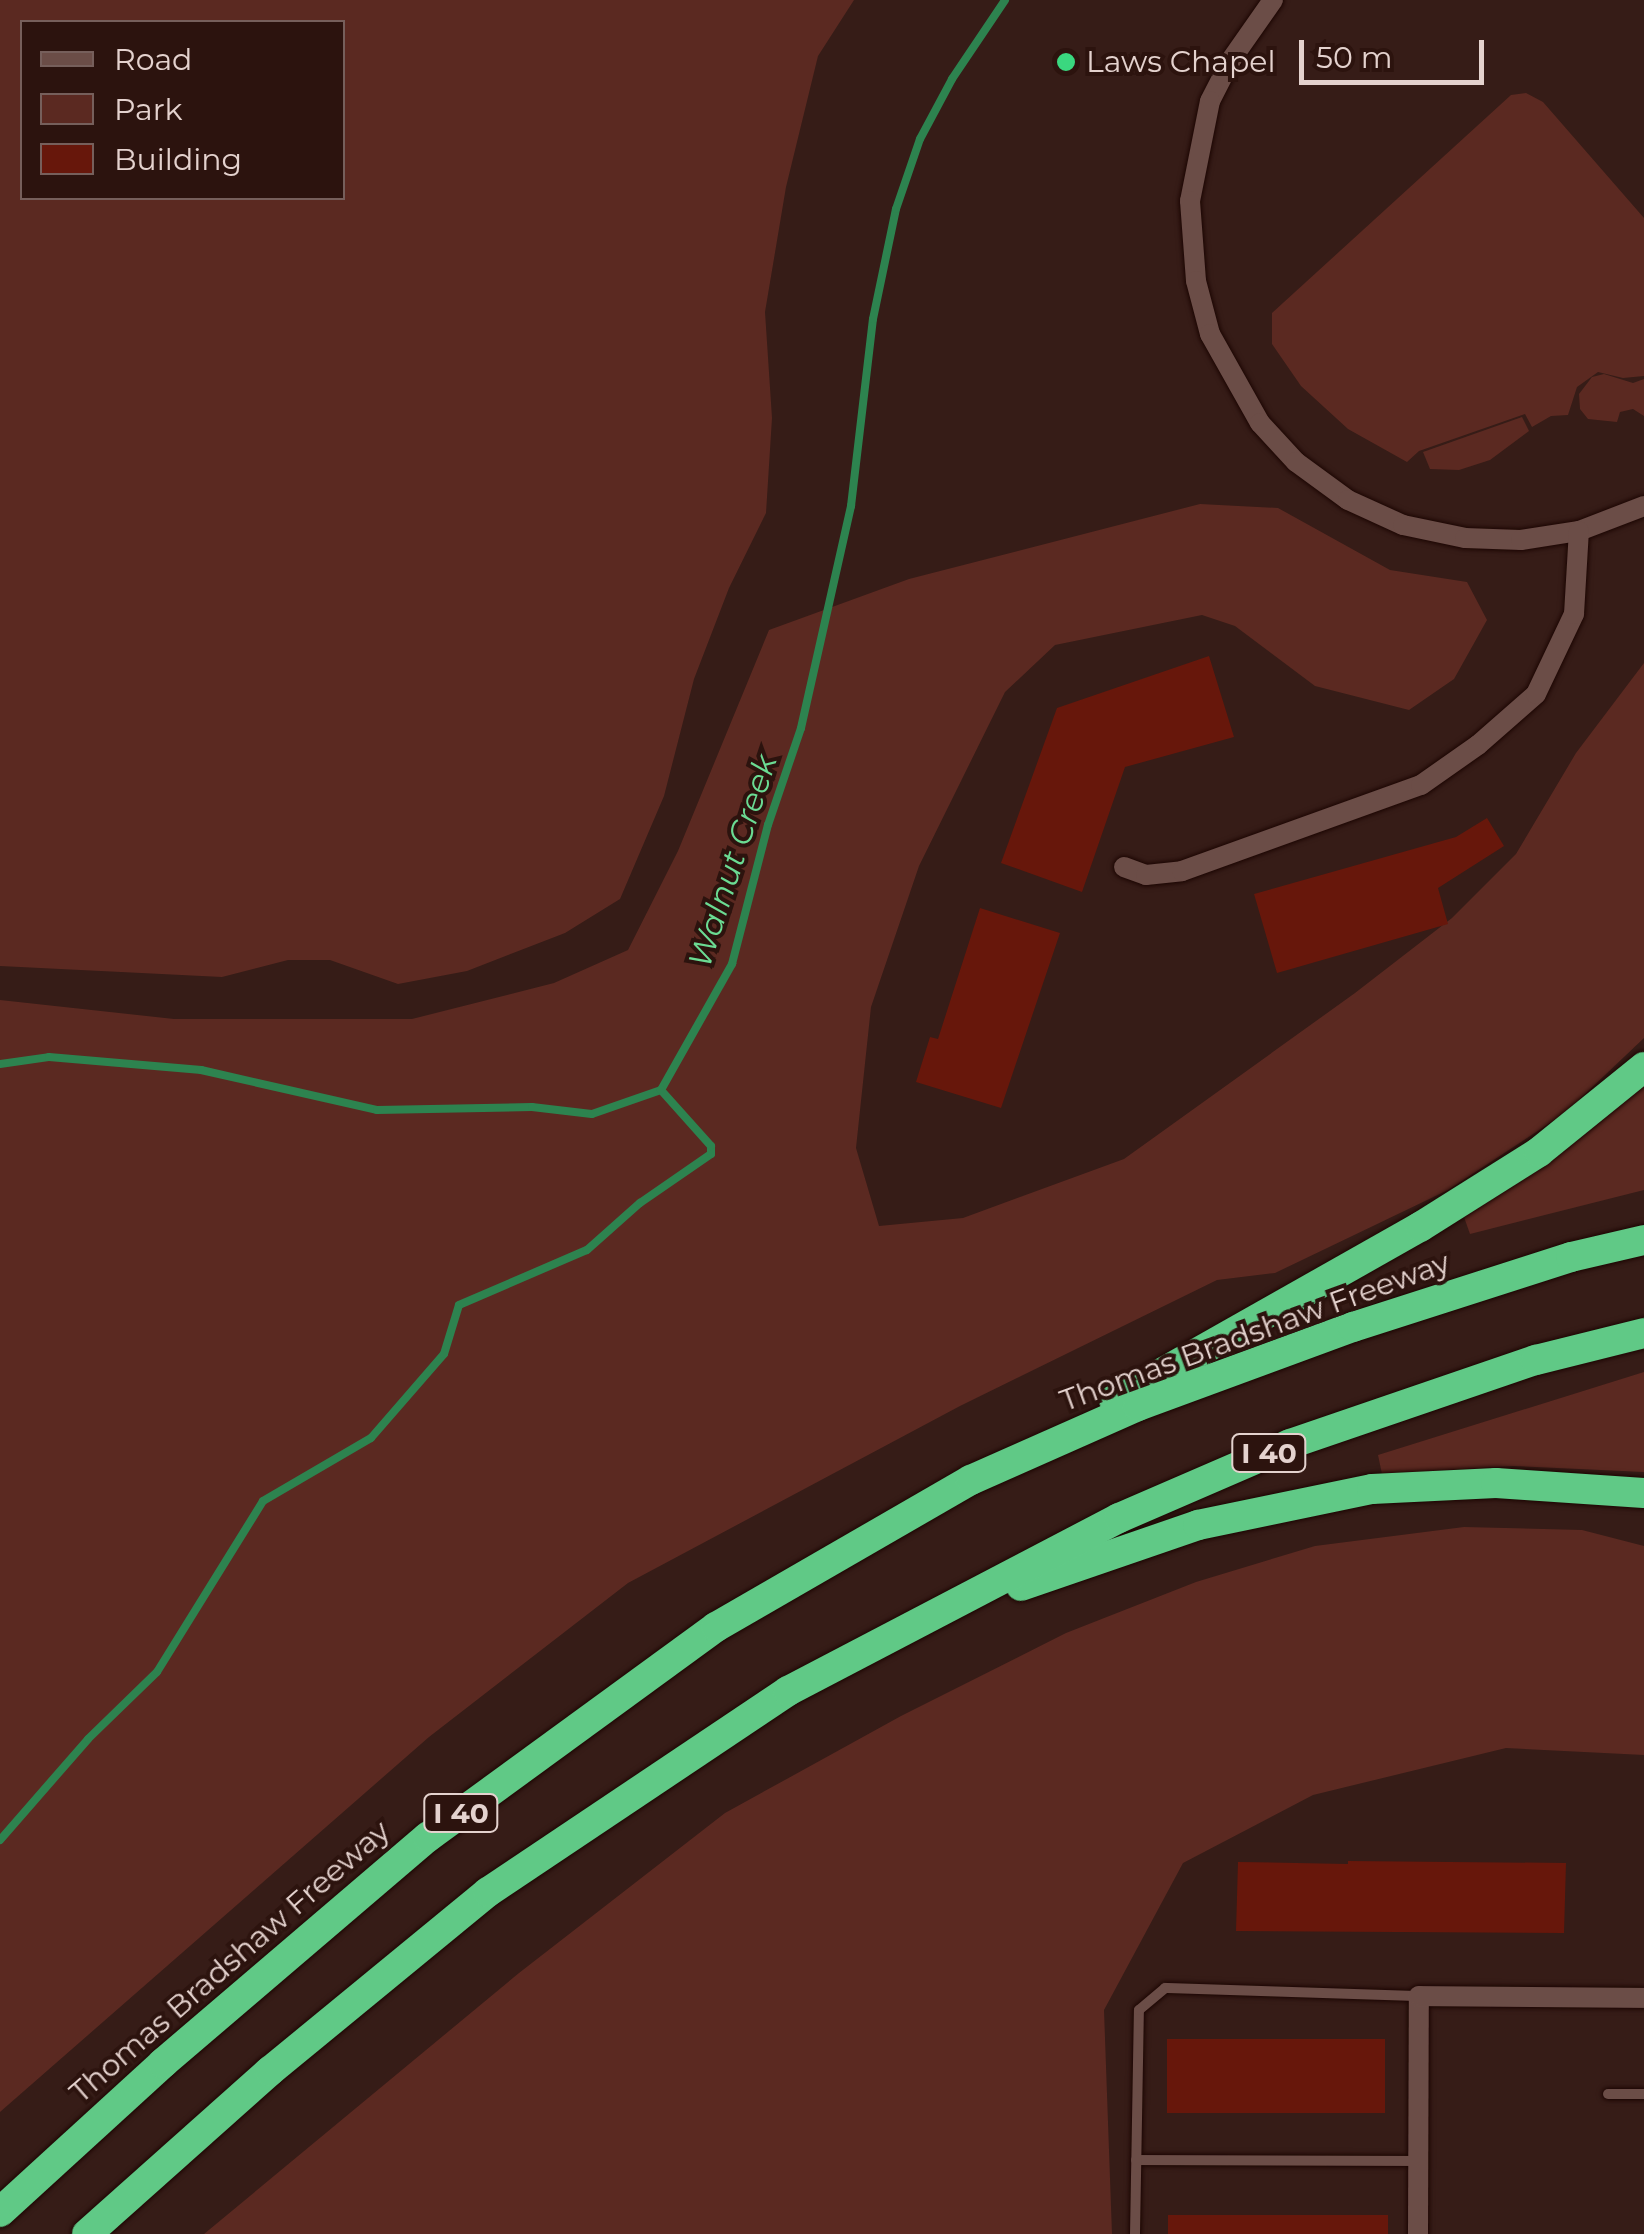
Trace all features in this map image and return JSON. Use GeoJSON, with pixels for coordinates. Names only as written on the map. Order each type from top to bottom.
{"type":"FeatureCollection","features":[{"type":"Feature","properties":{"kind":"highway"},"geometry":{"type":"LineString","coordinates":[[971,1480],[1420,1228],[1539,1152],[1644,1067]]}},
{"type":"Feature","properties":{"kind":"highway","name":"Thomas Bradshaw Freeway"},"geometry":{"type":"LineString","coordinates":[[0,2212],[163,2063],[428,1836],[716,1627],[971,1480],[1138,1406],[1352,1327],[1571,1257],[1644,1240]]}},
{"type":"Feature","properties":{"kind":"highway","name":"I 40"},"geometry":{"type":"LineString","coordinates":[[87,2234],[270,2071],[488,1892],[788,1691],[1119,1518],[1290,1444],[1536,1360],[1644,1333]]}},
{"type":"Feature","properties":{"kind":"highway"},"geometry":{"type":"LineString","coordinates":[[914,1622],[1198,1525],[1372,1489],[1496,1483],[1644,1493]]}},
{"type":"Feature","properties":{"kind":"street"},"geometry":{"type":"LineString","coordinates":[[1273,0],[1230,60],[1210,101],[1190,201],[1198,294],[1210,334],[1235,386],[1260,423],[1296,462],[1348,500],[1404,525],[1465,538],[1522,540],[1578,531],[1644,506]]}},
{"type":"Feature","properties":{"kind":"street"},"geometry":{"type":"LineString","coordinates":[[1124,867],[1146,875],[1182,870],[1421,784],[1478,746],[1536,694],[1574,614],[1578,531]]}},
{"type":"Feature","properties":{"kind":"street"},"geometry":{"type":"LineString","coordinates":[[1418,2234],[1419,1996],[1644,1998]]}},
{"type":"Feature","properties":{"kind":"lane"},"geometry":{"type":"LineString","coordinates":[[1134,2234],[1139,2010],[1166,1988],[1419,1996]]}},
{"type":"Feature","properties":{"kind":"lane"},"geometry":{"type":"LineString","coordinates":[[1608,2094],[1644,2094]]}},
{"type":"Feature","properties":{"kind":"lane"},"geometry":{"type":"LineString","coordinates":[[1136,2160],[1418,2161]]}},
{"type":"Feature","properties":{"kind":"green space"},"geometry":{"type":"Polygon","coordinates":[[[0,0],[854,0],[818,56],[786,187],[765,312],[772,418],[766,513],[729,588],[694,679],[664,796],[620,899],[565,933],[467,971],[398,984],[330,960],[288,960],[222,977],[0,966],[0,0]]]}},
{"type":"Feature","properties":{"kind":"green space"},"geometry":{"type":"Polygon","coordinates":[[[1526,93],[1543,102],[1644,218],[1644,376],[1623,378],[1598,372],[1577,387],[1568,415],[1551,416],[1532,427],[1525,414],[1419,451],[1407,462],[1348,429],[1301,386],[1272,344],[1272,313],[1511,95],[1526,93]]]}},
{"type":"Feature","properties":{"kind":"green space"},"geometry":{"type":"Polygon","coordinates":[[[1604,374],[1633,383],[1644,379],[1644,416],[1633,409],[1620,412],[1617,422],[1588,419],[1580,409],[1579,394],[1592,377],[1604,374]]]}},
{"type":"Feature","properties":{"kind":"green space"},"geometry":{"type":"Polygon","coordinates":[[[1522,417],[1529,431],[1490,460],[1459,470],[1430,469],[1423,452],[1522,417]]]}},
{"type":"Feature","properties":{"kind":"green space"},"geometry":{"type":"Polygon","coordinates":[[[1200,504],[1278,508],[1390,570],[1467,582],[1487,620],[1454,679],[1409,710],[1315,686],[1235,626],[1202,615],[1055,645],[1005,692],[919,866],[871,1007],[856,1148],[879,1226],[963,1218],[1124,1159],[1355,993],[1452,918],[1516,854],[1576,753],[1644,663],[1644,1038],[1565,1113],[1448,1190],[1275,1273],[1217,1280],[960,1406],[628,1583],[429,1737],[0,2112],[0,1000],[174,1019],[412,1019],[554,983],[628,950],[678,851],[769,630],[909,579],[1200,504]]]}},
{"type":"Feature","properties":{"kind":"green space"},"geometry":{"type":"Polygon","coordinates":[[[1644,1080],[1644,1190],[1470,1234],[1464,1217],[1644,1080]]]}},
{"type":"Feature","properties":{"kind":"green space"},"geometry":{"type":"Polygon","coordinates":[[[1644,1372],[1644,1472],[1513,1466],[1382,1474],[1378,1455],[1644,1372]]]}},
{"type":"Feature","properties":{"kind":"green space"},"geometry":{"type":"Polygon","coordinates":[[[1464,1527],[1582,1530],[1644,1546],[1644,1755],[1506,1748],[1313,1795],[1183,1863],[1104,2010],[1112,2234],[204,2234],[519,1973],[725,1813],[901,1716],[1066,1633],[1196,1582],[1315,1546],[1464,1527]]]}},
{"type":"Feature","properties":{"kind":"building"},"geometry":{"type":"Polygon","coordinates":[[[1209,656],[1234,737],[1125,767],[1082,892],[1001,863],[1057,708],[1209,656]]]}},
{"type":"Feature","properties":{"kind":"building"},"geometry":{"type":"Polygon","coordinates":[[[1487,818],[1504,846],[1438,888],[1448,924],[1277,973],[1254,894],[1456,837],[1487,818]]]}},
{"type":"Feature","properties":{"kind":"building"},"geometry":{"type":"Polygon","coordinates":[[[980,908],[1060,933],[1001,1108],[916,1082],[930,1037],[938,1039],[980,908]]]}},
{"type":"Feature","properties":{"kind":"building"},"geometry":{"type":"Polygon","coordinates":[[[1238,1862],[1566,1863],[1564,1933],[1236,1931],[1238,1862]]]}},
{"type":"Feature","properties":{"kind":"building"},"geometry":{"type":"Polygon","coordinates":[[[1167,2039],[1385,2039],[1385,2113],[1167,2113],[1167,2039]]]}},
{"type":"Feature","properties":{"kind":"building"},"geometry":{"type":"Polygon","coordinates":[[[1168,2215],[1388,2215],[1388,2234],[1168,2234],[1168,2215]]]}},
{"type":"Feature","properties":{"kind":"waterway","name":"Walnut Creek"},"geometry":{"type":"LineString","coordinates":[[0,1064],[49,1057],[201,1070],[377,1110],[532,1107],[592,1114],[661,1090],[732,964],[768,825],[801,728],[851,506],[873,319],[896,209],[920,139],[952,79],[1005,0]]}},
{"type":"Feature","properties":{"kind":"waterway"},"geometry":{"type":"LineString","coordinates":[[0,1840],[88,1739],[157,1672],[263,1501],[371,1438],[444,1354],[459,1305],[587,1250],[640,1203],[711,1154],[711,1146],[661,1090]]}},
{"type":"Feature","properties":{"kind":"place","name":"Laws Chapel"},"geometry":{"type":"Point","coordinates":[1066,62]}}]}
